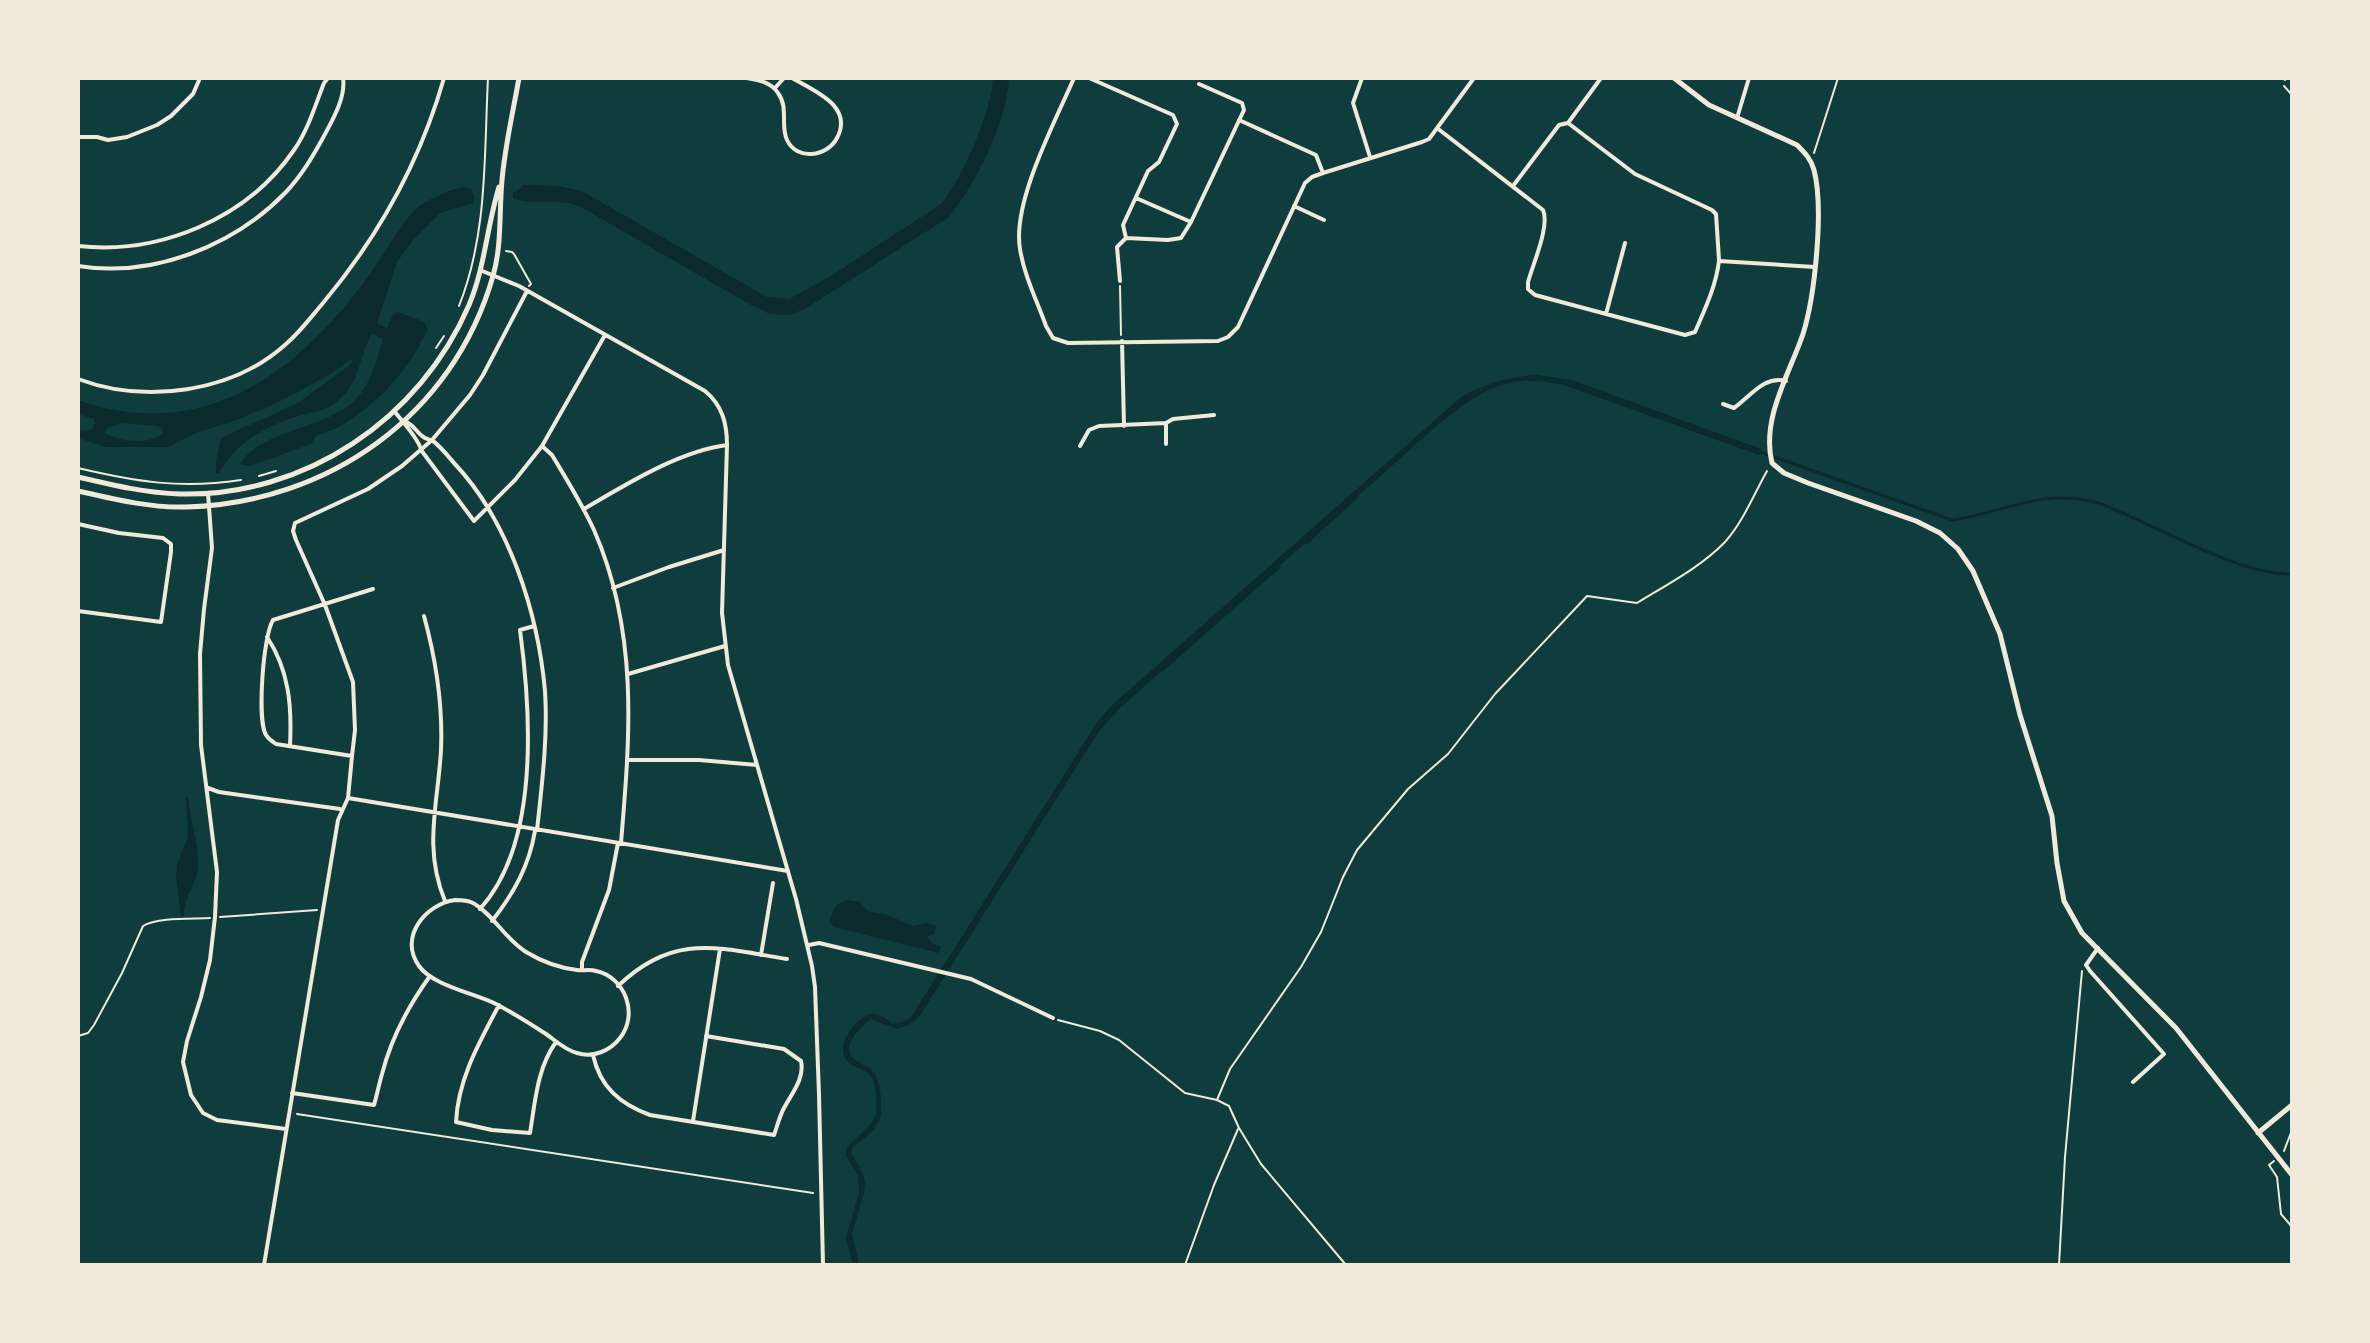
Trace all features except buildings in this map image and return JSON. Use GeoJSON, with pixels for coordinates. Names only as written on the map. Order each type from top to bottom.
{"type":"FeatureCollection","features":[{"type":"Feature","properties":{"kind":"street"},"geometry":{"type":"LineString","coordinates":[[78,137],[108,140],[127,137],[157,125],[193,94],[200,78]]}},
{"type":"Feature","properties":{"kind":"street"},"geometry":{"type":"LineString","coordinates":[[78,246],[124,248],[165,240],[225,213],[267,181],[294,149],[309,124],[328,78]]}},
{"type":"Feature","properties":{"kind":"street"},"geometry":{"type":"LineString","coordinates":[[78,266],[116,269],[161,263],[203,250],[242,228],[287,191],[312,159],[343,93],[343,78]]}},
{"type":"Feature","properties":{"kind":"street"},"geometry":{"type":"LineString","coordinates":[[78,379],[120,390],[157,393],[199,387],[235,375],[286,345],[340,283],[381,225],[416,159],[444,78]]}},
{"type":"Feature","properties":{"kind":"street"},"geometry":{"type":"LineString","coordinates":[[78,477],[157,492],[208,493],[258,486],[327,459],[357,442],[394,411],[422,383],[445,351],[469,303],[502,179],[519,78]]}},
{"type":"Feature","properties":{"kind":"street"},"geometry":{"type":"LineString","coordinates":[[746,78],[775,88],[784,105],[784,128],[790,145],[806,154],[828,150],[840,131],[841,117],[823,96],[792,78]]}},
{"type":"Feature","properties":{"kind":"street"},"geometry":{"type":"LineString","coordinates":[[775,88],[784,78]]}},
{"type":"Feature","properties":{"kind":"street"},"geometry":{"type":"LineString","coordinates":[[1074,78],[1032,175],[1023,209],[1019,246],[1046,326],[1053,338],[1068,343],[1218,341],[1228,337],[1238,327],[1305,183],[1323,173],[1422,142],[1437,128],[1474,78]]}},
{"type":"Feature","properties":{"kind":"street"},"geometry":{"type":"LineString","coordinates":[[1089,78],[1173,115],[1177,124],[1159,162],[1148,171],[1123,225],[1126,238]]}},
{"type":"Feature","properties":{"kind":"street"},"geometry":{"type":"LineString","coordinates":[[1362,78],[1353,103],[1370,157]]}},
{"type":"Feature","properties":{"kind":"street"},"geometry":{"type":"LineString","coordinates":[[1513,186],[1559,125],[1568,123],[1601,78]]}},
{"type":"Feature","properties":{"kind":"street"},"geometry":{"type":"LineString","coordinates":[[1674,78],[1709,105],[1797,145],[1813,168],[1817,192],[1815,267],[1809,313],[1772,419],[1769,433],[1771,461],[1784,473],[1808,483],[1916,521],[1940,533],[1958,549],[1973,571],[2000,634],[2020,715],[2052,816],[2064,901],[2082,933],[2176,1028],[2292,1175]]}},
{"type":"Feature","properties":{"kind":"street"},"geometry":{"type":"LineString","coordinates":[[1737,119],[1749,78]]}},
{"type":"Feature","properties":{"kind":"street"},"geometry":{"type":"LineString","coordinates":[[1120,281],[1117,247],[1126,238],[1181,238],[1244,110],[1242,103],[1199,84]]}},
{"type":"Feature","properties":{"kind":"street"},"geometry":{"type":"LineString","coordinates":[[1239,120],[1316,155],[1323,173]]}},
{"type":"Feature","properties":{"kind":"street"},"geometry":{"type":"LineString","coordinates":[[1437,128],[1546,214],[1528,282],[1528,289],[1535,295],[1691,335],[1710,298],[1717,274],[1716,214],[1635,174],[1568,123]]}},
{"type":"Feature","properties":{"kind":"street"},"geometry":{"type":"LineString","coordinates":[[78,491],[157,505],[209,506],[263,498],[316,479],[354,459],[404,421],[451,367],[481,310],[493,275],[498,251],[502,179]]}},
{"type":"Feature","properties":{"kind":"street"},"geometry":{"type":"LineString","coordinates":[[1136,198],[1191,222]]}},
{"type":"Feature","properties":{"kind":"street"},"geometry":{"type":"LineString","coordinates":[[1294,206],[1324,220]]}},
{"type":"Feature","properties":{"kind":"street"},"geometry":{"type":"LineString","coordinates":[[1606,314],[1625,243]]}},
{"type":"Feature","properties":{"kind":"street"},"geometry":{"type":"LineString","coordinates":[[1719,261],[1815,267]]}},
{"type":"Feature","properties":{"kind":"street"},"geometry":{"type":"LineString","coordinates":[[480,270],[527,291],[710,396],[724,417],[727,445],[722,625],[728,665],[809,945],[815,987],[823,1265]]}},
{"type":"Feature","properties":{"kind":"street"},"geometry":{"type":"LineString","coordinates":[[264,1265],[341,809],[348,798],[355,730],[353,682],[325,605],[296,540],[293,531],[295,523],[368,489],[402,466],[432,440],[483,375],[527,291]]}},
{"type":"Feature","properties":{"kind":"street"},"geometry":{"type":"LineString","coordinates":[[404,421],[406,429],[420,443],[421,450],[474,521],[515,480],[542,446],[605,335]]}},
{"type":"Feature","properties":{"kind":"street"},"geometry":{"type":"LineString","coordinates":[[1122,341],[1124,426]]}},
{"type":"Feature","properties":{"kind":"street"},"geometry":{"type":"LineString","coordinates":[[1723,404],[1734,408],[1766,382],[1786,381]]}},
{"type":"Feature","properties":{"kind":"street"},"geometry":{"type":"LineString","coordinates":[[394,411],[425,439],[432,440],[462,472],[488,507],[526,590],[534,626],[545,691],[544,755],[536,830],[518,883],[492,921]]}},
{"type":"Feature","properties":{"kind":"street"},"geometry":{"type":"LineString","coordinates":[[1080,446],[1089,430],[1099,426],[1166,423],[1173,419],[1214,415]]}},
{"type":"Feature","properties":{"kind":"street"},"geometry":{"type":"LineString","coordinates":[[1166,423],[1166,444]]}},
{"type":"Feature","properties":{"kind":"street"},"geometry":{"type":"LineString","coordinates":[[583,509],[659,467],[714,446],[727,445]]}},
{"type":"Feature","properties":{"kind":"street"},"geometry":{"type":"LineString","coordinates":[[542,446],[552,455],[595,533],[613,588],[628,674],[628,760],[619,843],[609,890],[582,962],[582,970]]}},
{"type":"Feature","properties":{"kind":"street"},"geometry":{"type":"LineString","coordinates":[[208,493],[212,548],[200,654],[201,745],[217,872],[210,960],[183,1062],[191,1095],[203,1113],[217,1120],[286,1129]]}},
{"type":"Feature","properties":{"kind":"street"},"geometry":{"type":"LineString","coordinates":[[78,524],[168,540],[171,544],[161,622],[78,611]]}},
{"type":"Feature","properties":{"kind":"street"},"geometry":{"type":"LineString","coordinates":[[613,588],[724,550]]}},
{"type":"Feature","properties":{"kind":"street"},"geometry":{"type":"LineString","coordinates":[[352,756],[276,744],[265,733],[263,661],[273,620],[373,589]]}},
{"type":"Feature","properties":{"kind":"street"},"geometry":{"type":"LineString","coordinates":[[424,616],[434,651],[441,715],[432,852],[445,902]]}},
{"type":"Feature","properties":{"kind":"street"},"geometry":{"type":"LineString","coordinates":[[480,909],[493,893],[514,851],[528,740],[526,677],[520,630],[534,626]]}},
{"type":"Feature","properties":{"kind":"street"},"geometry":{"type":"LineString","coordinates":[[267,637],[281,662],[288,687],[290,745]]}},
{"type":"Feature","properties":{"kind":"street"},"geometry":{"type":"LineString","coordinates":[[628,674],[725,646]]}},
{"type":"Feature","properties":{"kind":"street"},"geometry":{"type":"LineString","coordinates":[[628,760],[699,760],[758,765]]}},
{"type":"Feature","properties":{"kind":"street"},"geometry":{"type":"LineString","coordinates":[[208,788],[341,809]]}},
{"type":"Feature","properties":{"kind":"street"},"geometry":{"type":"LineString","coordinates":[[348,798],[788,871]]}},
{"type":"Feature","properties":{"kind":"street"},"geometry":{"type":"LineString","coordinates":[[761,955],[773,883]]}},
{"type":"Feature","properties":{"kind":"street"},"geometry":{"type":"LineString","coordinates":[[467,901],[480,909],[502,933],[526,952],[560,966],[596,971],[618,986],[627,997],[629,1006],[626,1029],[610,1048],[593,1054],[578,1054],[499,1005],[440,983],[430,976],[419,966],[415,956],[412,945],[414,931],[430,908],[445,902],[467,901]]}},
{"type":"Feature","properties":{"kind":"street"},"geometry":{"type":"LineString","coordinates":[[809,945],[819,943],[953,973],[982,982],[1053,1018]]}},
{"type":"Feature","properties":{"kind":"street"},"geometry":{"type":"LineString","coordinates":[[618,986],[640,967],[666,953],[694,947],[787,959]]}},
{"type":"Feature","properties":{"kind":"street"},"geometry":{"type":"LineString","coordinates":[[2098,948],[2086,965],[2164,1054],[2133,1082]]}},
{"type":"Feature","properties":{"kind":"street"},"geometry":{"type":"LineString","coordinates":[[693,1121],[720,949]]}},
{"type":"Feature","properties":{"kind":"street"},"geometry":{"type":"LineString","coordinates":[[292,1093],[374,1105],[395,1036],[430,976]]}},
{"type":"Feature","properties":{"kind":"street"},"geometry":{"type":"LineString","coordinates":[[499,1005],[464,1078],[457,1099],[456,1122],[492,1130],[530,1133],[536,1093],[556,1042]]}},
{"type":"Feature","properties":{"kind":"street"},"geometry":{"type":"LineString","coordinates":[[593,1054],[607,1089],[619,1100],[650,1115],[774,1135],[803,1069],[801,1061],[784,1049],[706,1036]]}},
{"type":"Feature","properties":{"kind":"street"},"geometry":{"type":"LineString","coordinates":[[2258,1133],[2292,1105]]}},
{"type":"Feature","properties":{"kind":"path"},"geometry":{"type":"LineString","coordinates":[[459,307],[481,222],[488,78]]}},
{"type":"Feature","properties":{"kind":"path"},"geometry":{"type":"LineString","coordinates":[[1809,159],[1815,155],[1838,78]]}},
{"type":"Feature","properties":{"kind":"path"},"geometry":{"type":"LineString","coordinates":[[2283,79],[2292,95]]}},
{"type":"Feature","properties":{"kind":"path"},"geometry":{"type":"LineString","coordinates":[[512,252],[531,284],[527,291]]}},
{"type":"Feature","properties":{"kind":"path"},"geometry":{"type":"LineString","coordinates":[[1120,281],[1122,341]]}},
{"type":"Feature","properties":{"kind":"path"},"geometry":{"type":"LineString","coordinates":[[434,351],[446,332]]}},
{"type":"Feature","properties":{"kind":"path"},"geometry":{"type":"LineString","coordinates":[[1217,1100],[1230,1069],[1279,1002],[1321,932],[1357,850],[1408,789],[1448,754],[1495,694],[1587,596],[1637,603],[1693,567],[1724,542],[1771,461]]}},
{"type":"Feature","properties":{"kind":"path"},"geometry":{"type":"LineString","coordinates":[[78,468],[134,480],[178,485],[225,482],[279,470]]}},
{"type":"Feature","properties":{"kind":"path"},"geometry":{"type":"LineString","coordinates":[[78,1036],[88,1033],[94,1025],[143,926],[148,923],[323,910]]}},
{"type":"Feature","properties":{"kind":"path"},"geometry":{"type":"LineString","coordinates":[[2059,1265],[2065,1157],[2082,971],[2086,965]]}},
{"type":"Feature","properties":{"kind":"path"},"geometry":{"type":"LineString","coordinates":[[1053,1018],[1109,1034],[1185,1093],[1229,1106],[1261,1164],[1346,1265]]}},
{"type":"Feature","properties":{"kind":"path"},"geometry":{"type":"LineString","coordinates":[[289,1113],[822,1194]]}},
{"type":"Feature","properties":{"kind":"path"},"geometry":{"type":"LineString","coordinates":[[1185,1265],[1219,1172],[1239,1128]]}},
{"type":"Feature","properties":{"kind":"path"},"geometry":{"type":"LineString","coordinates":[[2292,1130],[2284,1152],[2269,1165],[2277,1177],[2281,1214],[2292,1227]]}},
{"type":"Feature","properties":{"kind":"water"},"geometry":{"type":"Polygon","coordinates":[[[993,78],[1009,78],[1003,113],[979,170],[949,217],[805,309],[789,315],[770,314],[751,305],[579,206],[513,198],[513,192],[523,185],[559,186],[582,191],[767,297],[789,299],[831,276],[941,204],[974,144],[987,109],[993,78]]]}},
{"type":"Feature","properties":{"kind":"water"},"geometry":{"type":"Polygon","coordinates":[[[463,187],[471,189],[473,203],[440,213],[413,240],[397,262],[377,323],[387,328],[392,316],[398,312],[425,322],[427,330],[402,372],[379,397],[353,418],[316,436],[311,444],[250,466],[240,464],[263,443],[330,416],[358,397],[370,377],[383,339],[372,334],[349,390],[337,402],[260,432],[240,446],[219,474],[216,473],[216,461],[221,438],[298,403],[351,364],[353,358],[277,403],[195,433],[169,447],[106,447],[78,438],[78,431],[91,430],[95,424],[94,419],[78,414],[78,400],[122,411],[163,413],[202,407],[239,394],[273,374],[305,348],[334,318],[362,285],[414,210],[437,196],[463,187]],[[121,423],[107,428],[105,433],[126,440],[143,441],[163,433],[162,428],[121,423]]]}},
{"type":"Feature","properties":{"kind":"water"},"geometry":{"type":"Polygon","coordinates":[[[1536,375],[1572,380],[1761,449],[1759,455],[1564,385],[1526,381],[1497,386],[1440,423],[1119,709],[1089,747],[921,1014],[914,1022],[897,1029],[871,1019],[850,1043],[850,1054],[876,1077],[881,1107],[876,1126],[852,1149],[865,1183],[852,1234],[859,1264],[853,1265],[846,1238],[859,1193],[858,1175],[846,1156],[846,1149],[872,1122],[876,1104],[870,1075],[848,1062],[843,1052],[851,1029],[871,1014],[880,1015],[893,1024],[911,1017],[1098,721],[1111,706],[1461,397],[1497,382],[1536,375]]]}},
{"type":"Feature","properties":{"kind":"water"},"geometry":{"type":"Polygon","coordinates":[[[186,797],[196,841],[198,867],[184,916],[181,916],[176,877],[177,864],[188,837],[186,797]]]}},
{"type":"Feature","properties":{"kind":"water"},"geometry":{"type":"Polygon","coordinates":[[[847,900],[860,902],[867,911],[888,915],[912,926],[928,923],[936,926],[934,934],[927,936],[931,943],[941,946],[939,953],[834,927],[829,921],[836,905],[847,900]]]}},
{"type":"Feature","properties":{"kind":"waterway"},"geometry":{"type":"LineString","coordinates":[[1757,451],[1952,520],[2037,500],[2072,498],[2091,501],[2231,561],[2252,568],[2292,574]]}},
{"type":"Feature","properties":{"kind":"waterway"},"geometry":{"type":"LineString","coordinates":[[1306,543],[1357,497]]}},
{"type":"Feature","properties":{"kind":"waterway"},"geometry":{"type":"LineString","coordinates":[[1162,670],[1279,567]]}}]}
